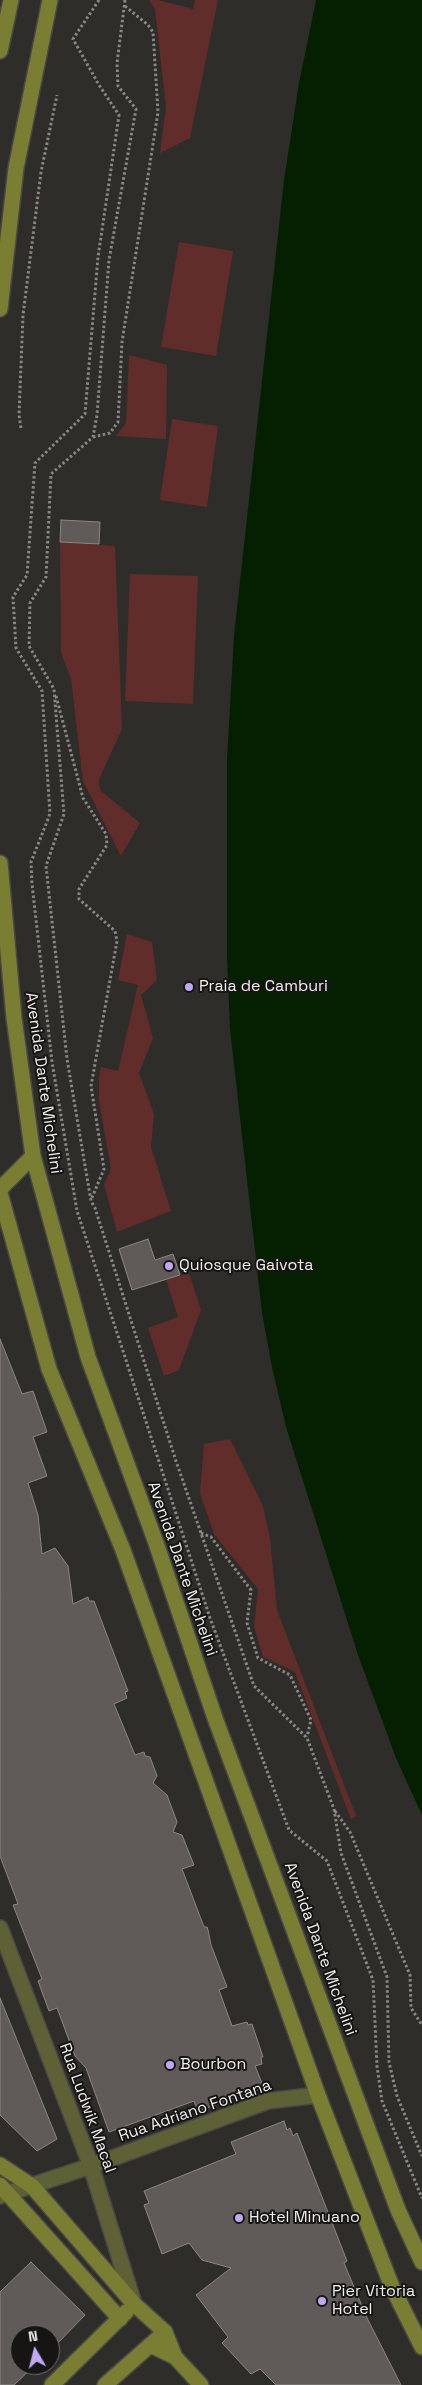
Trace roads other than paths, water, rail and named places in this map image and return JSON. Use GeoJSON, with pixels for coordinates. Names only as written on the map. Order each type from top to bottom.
{"type":"FeatureCollection","features":[{"type":"Feature","properties":{"kind":"main road"},"geometry":{"type":"LineString","coordinates":[[0,51],[11,0]]}},
{"type":"Feature","properties":{"kind":"main road"},"geometry":{"type":"LineString","coordinates":[[0,309],[16,168],[50,0]]}},
{"type":"Feature","properties":{"kind":"main road","name":"Avenida Dante Michelini"},"geometry":{"type":"LineString","coordinates":[[0,863],[14,1018],[33,1156],[88,1357],[156,1543],[219,1728],[398,2210],[422,2262]]}},
{"type":"Feature","properties":{"kind":"main road"},"geometry":{"type":"LineString","coordinates":[[0,1189],[33,1156]]}},
{"type":"Feature","properties":{"kind":"main road"},"geometry":{"type":"LineString","coordinates":[[0,1193],[49,1369],[123,1550],[318,2095],[392,2287],[422,2347]]}},
{"type":"Feature","properties":{"kind":"main road"},"geometry":{"type":"LineString","coordinates":[[0,1239],[16,1247]]}},
{"type":"Feature","properties":{"kind":"main road"},"geometry":{"type":"LineString","coordinates":[[0,2165],[32,2186],[134,2304],[165,2332],[175,2357],[201,2385]]}},
{"type":"Feature","properties":{"kind":"main road"},"geometry":{"type":"LineString","coordinates":[[3,2191],[120,2319]]}},
{"type":"Feature","properties":{"kind":"main road"},"geometry":{"type":"LineString","coordinates":[[52,2385],[134,2304]]}},
{"type":"Feature","properties":{"kind":"main road"},"geometry":{"type":"LineString","coordinates":[[105,2385],[165,2332]]}},
{"type":"Feature","properties":{"kind":"main road"},"geometry":{"type":"LineString","coordinates":[[150,2345],[175,2357]]}},
{"type":"Feature","properties":{"kind":"street","name":"Rua Ludwik Macal"},"geometry":{"type":"LineString","coordinates":[[0,1928],[92,2166],[134,2304]]}},
{"type":"Feature","properties":{"kind":"street","name":"Rua Adriano Fontana"},"geometry":{"type":"LineString","coordinates":[[3,2191],[32,2186],[92,2166],[268,2101],[318,2095]]}},
{"type":"Feature","properties":{"kind":"place","name":"Praia de Camburi"},"geometry":{"type":"Point","coordinates":[189,987]}},
{"type":"Feature","properties":{"kind":"place","name":"Quiosque Gaivota"},"geometry":{"type":"Point","coordinates":[169,1266]}},
{"type":"Feature","properties":{"kind":"place","name":"Bourbon"},"geometry":{"type":"Point","coordinates":[170,2065]}},
{"type":"Feature","properties":{"kind":"place","name":"Hotel Minuano"},"geometry":{"type":"Point","coordinates":[239,2218]}},
{"type":"Feature","properties":{"kind":"place","name":"Pier Vitoria Hotel"},"geometry":{"type":"Point","coordinates":[322,2301]}}]}
